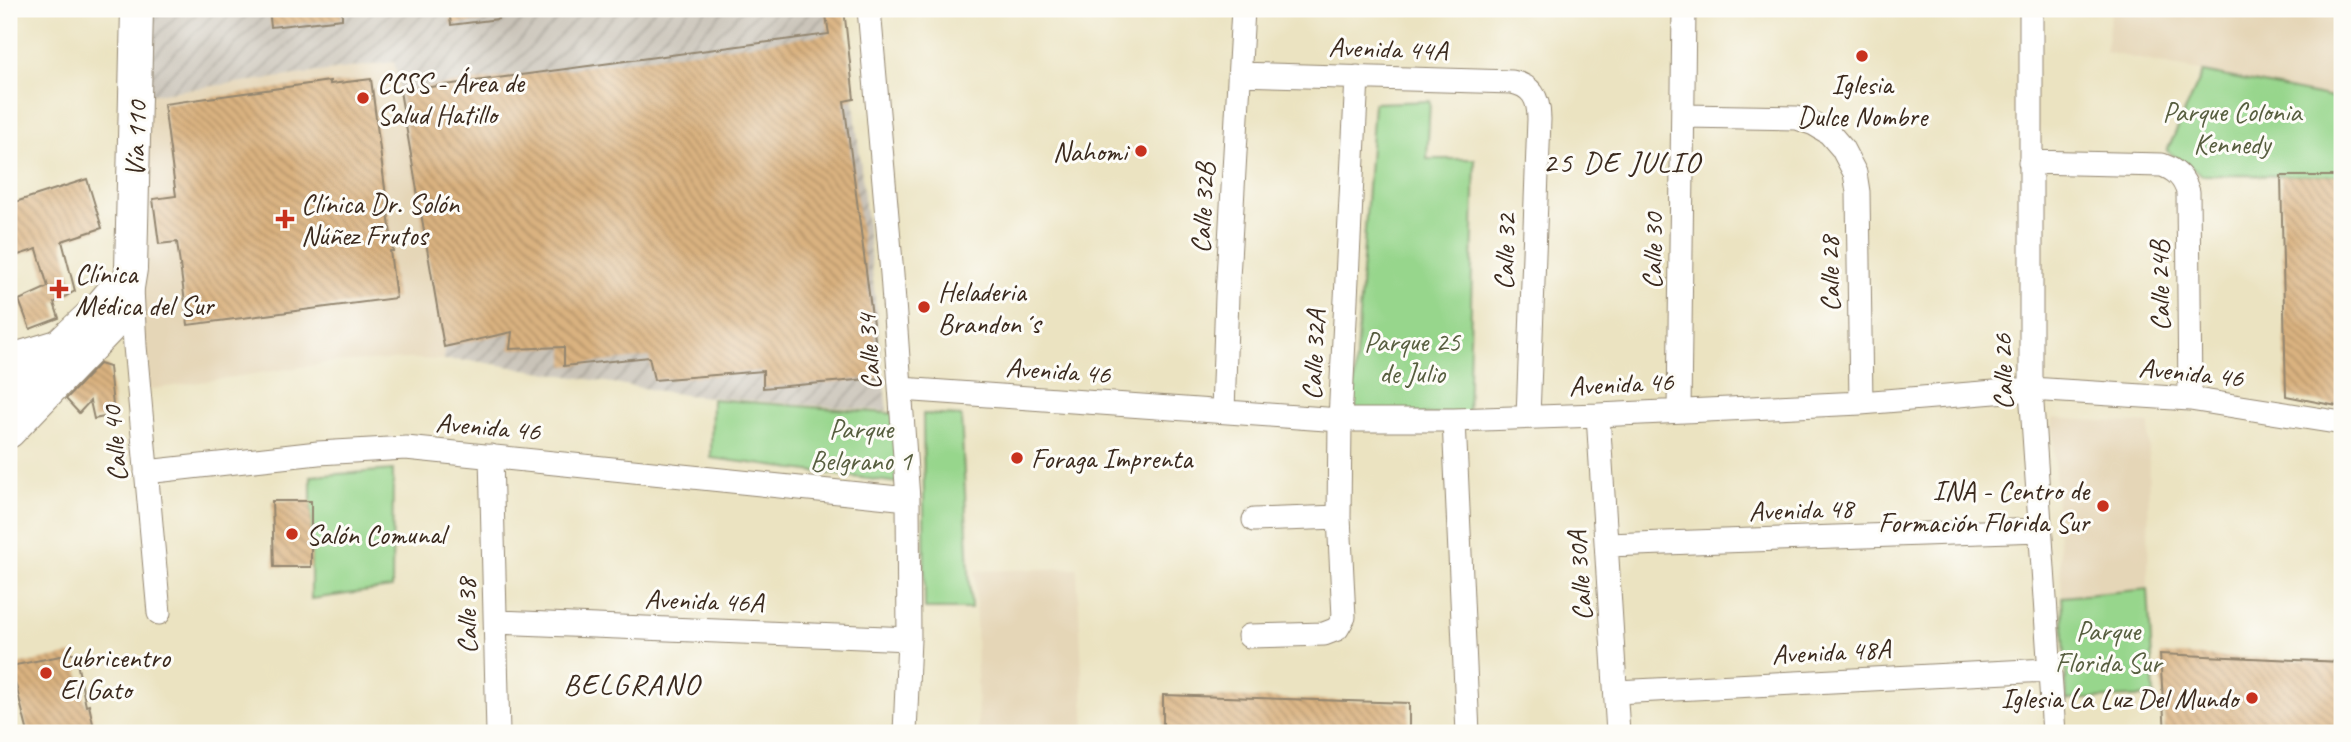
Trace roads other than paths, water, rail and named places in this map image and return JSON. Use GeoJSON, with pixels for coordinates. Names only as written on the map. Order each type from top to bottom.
{"type":"FeatureCollection","features":[{"type":"Feature","properties":{"kind":"main road","name":"Vía 110"},"geometry":{"type":"LineString","coordinates":[[9,432],[109,328],[125,300],[131,269],[137,9]]}},
{"type":"Feature","properties":{"kind":"main road"},"geometry":{"type":"LineString","coordinates":[[9,393],[99,307],[131,269]]}},
{"type":"Feature","properties":{"kind":"street","name":"Calle 34"},"geometry":{"type":"LineString","coordinates":[[870,9],[908,499],[909,639],[905,733]]}},
{"type":"Feature","properties":{"kind":"street","name":"Calle 32B"},"geometry":{"type":"LineString","coordinates":[[1223,411],[1229,243],[1243,9]]}},
{"type":"Feature","properties":{"kind":"street","name":"Calle 30"},"geometry":{"type":"LineString","coordinates":[[1679,410],[1684,9]]}},
{"type":"Feature","properties":{"kind":"street","name":"Calle 26"},"geometry":{"type":"LineString","coordinates":[[2031,9],[2031,389],[2054,733]]}},
{"type":"Feature","properties":{"kind":"street","name":"Avenida 44A"},"geometry":{"type":"LineString","coordinates":[[1239,74],[1512,82],[1524,85],[1532,91]]}},
{"type":"Feature","properties":{"kind":"street","name":"Calle 32A"},"geometry":{"type":"LineString","coordinates":[[1249,636],[1334,632],[1344,617],[1339,517],[1340,420],[1357,77]]}},
{"type":"Feature","properties":{"kind":"street","name":"Calle 32"},"geometry":{"type":"LineString","coordinates":[[1528,417],[1539,119],[1538,103],[1532,91]]}},
{"type":"Feature","properties":{"kind":"street","name":"Calle 28"},"geometry":{"type":"LineString","coordinates":[[1684,116],[1797,118],[1822,128],[1842,148],[1855,173],[1858,192],[1861,402]]}},
{"type":"Feature","properties":{"kind":"street","name":"Calle 24B"},"geometry":{"type":"LineString","coordinates":[[2030,162],[2162,164],[2178,174],[2188,192],[2190,400]]}},
{"type":"Feature","properties":{"kind":"street","name":"Calle 40"},"geometry":{"type":"LineString","coordinates":[[131,269],[135,346],[159,613]]}},
{"type":"Feature","properties":{"kind":"street"},"geometry":{"type":"LineString","coordinates":[[9,356],[65,339]]}},
{"type":"Feature","properties":{"kind":"street","name":"Avenida 46"},"geometry":{"type":"LineString","coordinates":[[901,389],[1340,420],[1454,420],[1598,415],[1861,402],[2031,389],[2190,400],[2342,423]]}},
{"type":"Feature","properties":{"kind":"street","name":"Calle 30A"},"geometry":{"type":"LineString","coordinates":[[1598,415],[1618,733]]}},
{"type":"Feature","properties":{"kind":"street"},"geometry":{"type":"LineString","coordinates":[[1454,420],[1468,733]]}},
{"type":"Feature","properties":{"kind":"street","name":"Avenida 46"},"geometry":{"type":"LineString","coordinates":[[146,472],[318,453],[393,449],[491,456],[908,499]]}},
{"type":"Feature","properties":{"kind":"street","name":"Calle 38"},"geometry":{"type":"LineString","coordinates":[[491,456],[498,733]]}},
{"type":"Feature","properties":{"kind":"street"},"geometry":{"type":"LineString","coordinates":[[1254,520],[1339,517]]}},
{"type":"Feature","properties":{"kind":"street","name":"Avenida 48"},"geometry":{"type":"LineString","coordinates":[[1607,545],[2040,530]]}},
{"type":"Feature","properties":{"kind":"street","name":"Avenida 46A"},"geometry":{"type":"LineString","coordinates":[[496,622],[909,639]]}},
{"type":"Feature","properties":{"kind":"street","name":"Avenida 48A"},"geometry":{"type":"LineString","coordinates":[[1616,692],[2049,670]]}},
{"type":"Feature","properties":{"kind":"place","name":"Iglesia Dulce Nombre"},"geometry":{"type":"Point","coordinates":[1862,56]}},
{"type":"Feature","properties":{"kind":"place","name":"CCSS - Área de Salud Hatillo"},"geometry":{"type":"Point","coordinates":[363,98]}},
{"type":"Feature","properties":{"kind":"place","name":"Nahomi"},"geometry":{"type":"Point","coordinates":[1141,151]}},
{"type":"Feature","properties":{"kind":"place","name":"Clínica Dr. Solón Núñez Frutos"},"geometry":{"type":"Point","coordinates":[285,219]}},
{"type":"Feature","properties":{"kind":"place","name":"Clínica Médica del Sur"},"geometry":{"type":"Point","coordinates":[59,289]}},
{"type":"Feature","properties":{"kind":"place","name":"Heladeria Brandon´s"},"geometry":{"type":"Point","coordinates":[924,307]}},
{"type":"Feature","properties":{"kind":"place","name":"Foraga Imprenta"},"geometry":{"type":"Point","coordinates":[1017,458]}},
{"type":"Feature","properties":{"kind":"place","name":"INA - Centro de Formación Florida Sur"},"geometry":{"type":"Point","coordinates":[2103,506]}},
{"type":"Feature","properties":{"kind":"place","name":"Salón Comunal"},"geometry":{"type":"Point","coordinates":[292,534]}},
{"type":"Feature","properties":{"kind":"place","name":"Lubricentro El Gato"},"geometry":{"type":"Point","coordinates":[46,673]}},
{"type":"Feature","properties":{"kind":"place","name":"Iglesia La Luz Del Mundo"},"geometry":{"type":"Point","coordinates":[2252,698]}},
{"type":"Feature","properties":{"kind":"district","name":"25 DE JULIO"},"geometry":{"type":"Point","coordinates":[1622,162]}},
{"type":"Feature","properties":{"kind":"district","name":"BELGRANO"},"geometry":{"type":"Point","coordinates":[632,684]}},
{"type":"Feature","properties":{"kind":"park label","name":"Parque Colonia Kennedy"},"geometry":{"type":"Point","coordinates":[2232,127]}},
{"type":"Feature","properties":{"kind":"park label","name":"Parque 25 de Julio"},"geometry":{"type":"Point","coordinates":[1412,357]}},
{"type":"Feature","properties":{"kind":"park label","name":"Parque Belgrano 1"},"geometry":{"type":"Point","coordinates":[861,444]}},
{"type":"Feature","properties":{"kind":"park label","name":"Parque Florida Sur"},"geometry":{"type":"Point","coordinates":[2108,646]}}]}
